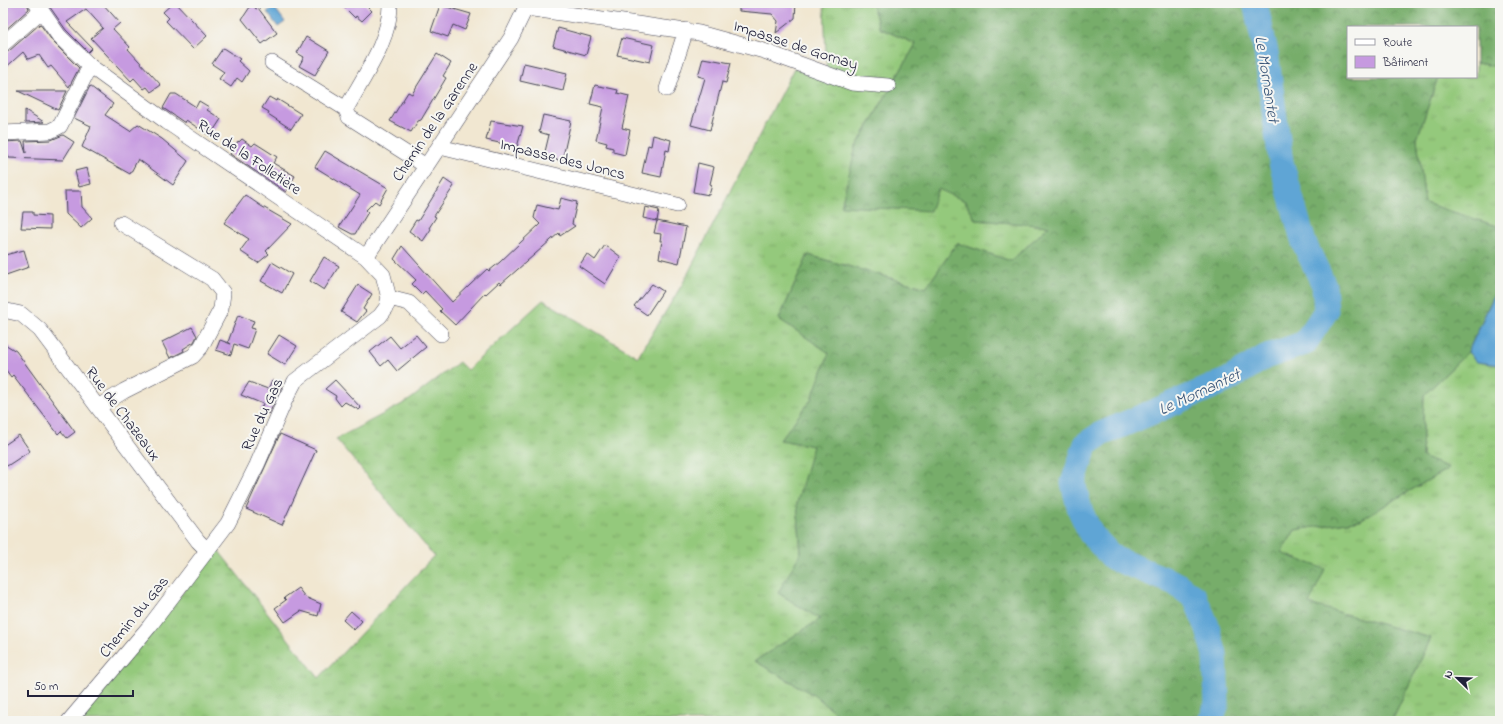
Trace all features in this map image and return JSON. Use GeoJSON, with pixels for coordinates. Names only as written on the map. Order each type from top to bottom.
{"type":"FeatureCollection","features":[{"type":"Feature","properties":{"kind":"street"},"geometry":{"type":"LineString","coordinates":[[346,108],[384,36],[391,16],[390,3]]}},
{"type":"Feature","properties":{"kind":"street","name":"Impasse de Gornay"},"geometry":{"type":"LineString","coordinates":[[527,6],[686,30],[764,51],[852,83],[888,86]]}},
{"type":"Feature","properties":{"kind":"street","name":"Chemin de la Garenne"},"geometry":{"type":"LineString","coordinates":[[366,257],[511,38],[527,6]]}},
{"type":"Feature","properties":{"kind":"street"},"geometry":{"type":"LineString","coordinates":[[3,44],[38,7]]}},
{"type":"Feature","properties":{"kind":"street","name":"Rue de la Folletière"},"geometry":{"type":"LineString","coordinates":[[38,7],[59,36],[90,66],[167,122],[366,257],[383,276],[390,298]]}},
{"type":"Feature","properties":{"kind":"street"},"geometry":{"type":"LineString","coordinates":[[667,89],[686,30]]}},
{"type":"Feature","properties":{"kind":"street"},"geometry":{"type":"LineString","coordinates":[[272,63],[346,108],[349,117],[426,166]]}},
{"type":"Feature","properties":{"kind":"street"},"geometry":{"type":"LineString","coordinates":[[3,133],[50,131],[60,126],[90,66]]}},
{"type":"Feature","properties":{"kind":"street","name":"Impasse des Joncs"},"geometry":{"type":"LineString","coordinates":[[440,146],[677,205]]}},
{"type":"Feature","properties":{"kind":"street"},"geometry":{"type":"LineString","coordinates":[[98,407],[124,391],[193,356],[201,347],[221,309],[222,293],[212,279],[121,223]]}},
{"type":"Feature","properties":{"kind":"street"},"geometry":{"type":"LineString","coordinates":[[390,298],[409,303],[440,334]]}},
{"type":"Feature","properties":{"kind":"street","name":"Rue du Gas"},"geometry":{"type":"LineString","coordinates":[[207,550],[228,523],[296,381],[380,316],[386,308],[390,298]]}},
{"type":"Feature","properties":{"kind":"street","name":"Rue de Chazeaux"},"geometry":{"type":"LineString","coordinates":[[3,310],[21,314],[31,320],[198,541],[207,550]]}},
{"type":"Feature","properties":{"kind":"street","name":"Chemin du Gas"},"geometry":{"type":"LineString","coordinates":[[69,721],[149,626],[207,550]]}},
{"type":"Feature","properties":{"kind":"green space"},"geometry":{"type":"Polygon","coordinates":[[[824,3],[872,3],[879,28],[916,44],[856,147],[965,201],[976,220],[1049,226],[1011,261],[957,243],[926,288],[808,255],[779,319],[830,353],[811,400],[780,440],[814,446],[797,503],[801,552],[779,593],[821,619],[755,661],[817,697],[845,721],[75,721],[218,550],[319,678],[434,556],[336,439],[408,401],[459,362],[467,370],[543,300],[638,357],[683,283],[794,68],[827,81],[824,3]]]}},
{"type":"Feature","properties":{"kind":"green space"},"geometry":{"type":"Polygon","coordinates":[[[872,3],[1500,3],[1500,67],[1477,63],[1477,26],[1347,26],[1347,78],[1438,78],[1417,139],[1425,203],[1500,227],[1500,282],[1468,352],[1424,395],[1422,457],[1449,468],[1360,520],[1295,530],[1281,553],[1325,569],[1309,604],[1431,638],[1392,721],[845,721],[817,697],[755,661],[820,619],[778,593],[801,552],[797,503],[813,446],[780,440],[811,400],[829,353],[779,319],[808,255],[926,288],[957,243],[1011,261],[1049,226],[976,220],[965,201],[938,189],[930,211],[841,206],[856,147],[916,44],[879,28],[872,3]]]}},
{"type":"Feature","properties":{"kind":"green space"},"geometry":{"type":"Polygon","coordinates":[[[1477,63],[1500,67],[1500,227],[1425,203],[1417,139],[1438,78],[1477,78],[1477,63]]]}},
{"type":"Feature","properties":{"kind":"green space"},"geometry":{"type":"Polygon","coordinates":[[[1468,352],[1477,362],[1500,365],[1500,721],[1392,721],[1431,638],[1308,604],[1281,553],[1295,530],[1360,520],[1449,468],[1422,458],[1424,395],[1468,352]]]}},
{"type":"Feature","properties":{"kind":"water"},"geometry":{"type":"Polygon","coordinates":[[[274,7],[285,22],[278,27],[267,12],[274,7]]]}},
{"type":"Feature","properties":{"kind":"water"},"geometry":{"type":"Polygon","coordinates":[[[1500,282],[1500,365],[1477,362],[1468,352],[1500,282]]]}},
{"type":"Feature","properties":{"kind":"building"},"geometry":{"type":"Polygon","coordinates":[[[3,3],[27,3],[29,9],[3,32],[3,3]]]}},
{"type":"Feature","properties":{"kind":"building"},"geometry":{"type":"Polygon","coordinates":[[[47,3],[102,3],[120,23],[113,29],[130,47],[128,49],[161,85],[151,92],[147,87],[144,89],[134,78],[131,81],[91,38],[103,28],[86,9],[67,22],[92,48],[88,52],[66,30],[47,3]]]}},
{"type":"Feature","properties":{"kind":"building"},"geometry":{"type":"Polygon","coordinates":[[[173,3],[176,3],[207,36],[193,49],[166,21],[169,18],[163,12],[173,3]]]}},
{"type":"Feature","properties":{"kind":"building"},"geometry":{"type":"Polygon","coordinates":[[[340,3],[367,3],[366,5],[372,11],[362,21],[356,16],[355,18],[340,3]]]}},
{"type":"Feature","properties":{"kind":"building"},"geometry":{"type":"Polygon","coordinates":[[[739,3],[796,3],[795,18],[776,33],[778,21],[772,14],[739,11],[739,3]]]}},
{"type":"Feature","properties":{"kind":"building"},"geometry":{"type":"Polygon","coordinates":[[[252,4],[256,9],[258,8],[277,33],[262,44],[242,19],[252,4]]]}},
{"type":"Feature","properties":{"kind":"building"},"geometry":{"type":"Polygon","coordinates":[[[440,5],[471,14],[465,30],[453,25],[448,37],[431,31],[440,5]]]}},
{"type":"Feature","properties":{"kind":"building"},"geometry":{"type":"Polygon","coordinates":[[[40,24],[53,42],[79,68],[69,87],[51,66],[48,68],[39,55],[28,59],[23,52],[3,70],[3,53],[9,51],[40,24]]]}},
{"type":"Feature","properties":{"kind":"building"},"geometry":{"type":"Polygon","coordinates":[[[558,28],[591,37],[586,55],[553,46],[558,28]]]}},
{"type":"Feature","properties":{"kind":"building"},"geometry":{"type":"Polygon","coordinates":[[[306,37],[329,51],[315,75],[299,66],[304,57],[297,53],[306,37]]]}},
{"type":"Feature","properties":{"kind":"building"},"geometry":{"type":"Polygon","coordinates":[[[622,38],[654,45],[650,62],[617,55],[622,38]]]}},
{"type":"Feature","properties":{"kind":"building"},"geometry":{"type":"Polygon","coordinates":[[[223,48],[240,59],[238,61],[249,71],[242,82],[237,78],[231,87],[219,79],[224,72],[212,64],[223,48]]]}},
{"type":"Feature","properties":{"kind":"building"},"geometry":{"type":"Polygon","coordinates":[[[437,54],[451,63],[443,76],[446,78],[421,120],[418,121],[411,132],[390,121],[408,92],[412,94],[437,54]]]}},
{"type":"Feature","properties":{"kind":"building"},"geometry":{"type":"Polygon","coordinates":[[[703,58],[731,63],[726,83],[722,82],[710,130],[691,125],[705,78],[698,76],[703,58]]]}},
{"type":"Feature","properties":{"kind":"building"},"geometry":{"type":"Polygon","coordinates":[[[524,63],[567,73],[563,91],[520,81],[524,63]]]}},
{"type":"Feature","properties":{"kind":"building"},"geometry":{"type":"Polygon","coordinates":[[[595,85],[618,90],[617,93],[629,96],[622,128],[630,130],[625,155],[613,152],[613,148],[606,146],[607,143],[596,140],[603,107],[590,104],[595,85]]]}},
{"type":"Feature","properties":{"kind":"building"},"geometry":{"type":"Polygon","coordinates":[[[90,86],[113,104],[105,115],[130,131],[138,124],[162,139],[188,161],[173,185],[138,159],[130,174],[82,147],[91,126],[74,118],[90,86]]]}},
{"type":"Feature","properties":{"kind":"building"},"geometry":{"type":"Polygon","coordinates":[[[18,91],[67,91],[58,110],[18,91]]]}},
{"type":"Feature","properties":{"kind":"building"},"geometry":{"type":"Polygon","coordinates":[[[171,94],[176,94],[196,107],[199,101],[209,107],[207,110],[221,119],[210,136],[186,120],[185,123],[163,108],[171,94]]]}},
{"type":"Feature","properties":{"kind":"building"},"geometry":{"type":"Polygon","coordinates":[[[269,97],[276,101],[277,99],[301,114],[291,129],[268,114],[269,112],[262,108],[269,97]]]}},
{"type":"Feature","properties":{"kind":"building"},"geometry":{"type":"Polygon","coordinates":[[[25,110],[44,122],[25,123],[25,110]]]}},
{"type":"Feature","properties":{"kind":"building"},"geometry":{"type":"Polygon","coordinates":[[[543,115],[571,121],[562,161],[544,156],[549,135],[539,132],[543,115]]]}},
{"type":"Feature","properties":{"kind":"building"},"geometry":{"type":"Polygon","coordinates":[[[491,121],[523,126],[517,147],[486,140],[491,121]]]}},
{"type":"Feature","properties":{"kind":"building"},"geometry":{"type":"Polygon","coordinates":[[[63,135],[74,142],[63,160],[9,158],[6,152],[4,142],[22,141],[26,153],[25,141],[51,140],[63,135]]]}},
{"type":"Feature","properties":{"kind":"building"},"geometry":{"type":"Polygon","coordinates":[[[653,135],[671,140],[669,151],[666,150],[661,177],[642,173],[648,145],[651,146],[653,135]]]}},
{"type":"Feature","properties":{"kind":"building"},"geometry":{"type":"Polygon","coordinates":[[[242,139],[252,146],[255,143],[277,157],[273,163],[295,176],[286,192],[230,154],[238,141],[239,142],[242,139]]]}},
{"type":"Feature","properties":{"kind":"building"},"geometry":{"type":"Polygon","coordinates":[[[325,151],[388,188],[379,204],[375,201],[366,210],[368,212],[355,234],[352,234],[339,227],[360,195],[315,167],[325,151]]]}},
{"type":"Feature","properties":{"kind":"building"},"geometry":{"type":"Polygon","coordinates":[[[698,163],[714,167],[709,195],[693,192],[698,163]]]}},
{"type":"Feature","properties":{"kind":"building"},"geometry":{"type":"Polygon","coordinates":[[[87,168],[91,184],[79,187],[75,171],[87,168]]]}},
{"type":"Feature","properties":{"kind":"building"},"geometry":{"type":"Polygon","coordinates":[[[444,179],[454,186],[434,216],[436,217],[429,228],[431,229],[423,241],[409,231],[416,220],[418,221],[444,179]]]}},
{"type":"Feature","properties":{"kind":"building"},"geometry":{"type":"Polygon","coordinates":[[[65,191],[81,191],[82,207],[92,218],[81,228],[66,214],[65,191]]]}},
{"type":"Feature","properties":{"kind":"building"},"geometry":{"type":"Polygon","coordinates":[[[245,195],[292,224],[266,251],[269,254],[258,263],[240,251],[249,239],[224,223],[245,195]]]}},
{"type":"Feature","properties":{"kind":"building"},"geometry":{"type":"Polygon","coordinates":[[[561,198],[577,202],[572,224],[575,226],[560,236],[559,233],[501,284],[499,282],[486,294],[485,293],[455,325],[440,311],[442,309],[425,291],[422,294],[412,284],[416,280],[394,259],[402,246],[452,302],[487,269],[489,271],[500,262],[540,224],[534,218],[537,205],[558,210],[561,198]]]}},
{"type":"Feature","properties":{"kind":"building"},"geometry":{"type":"Polygon","coordinates":[[[645,207],[659,210],[657,221],[643,218],[645,207]]]}},
{"type":"Feature","properties":{"kind":"building"},"geometry":{"type":"Polygon","coordinates":[[[23,212],[33,212],[33,215],[50,216],[50,229],[21,228],[23,212]]]}},
{"type":"Feature","properties":{"kind":"building"},"geometry":{"type":"Polygon","coordinates":[[[657,221],[686,227],[679,263],[659,258],[662,241],[660,241],[661,234],[654,233],[657,221]]]}},
{"type":"Feature","properties":{"kind":"building"},"geometry":{"type":"Polygon","coordinates":[[[605,245],[621,257],[605,284],[579,266],[587,254],[595,260],[605,245]]]}},
{"type":"Feature","properties":{"kind":"building"},"geometry":{"type":"Polygon","coordinates":[[[24,250],[29,267],[3,276],[3,258],[5,255],[24,250]]]}},
{"type":"Feature","properties":{"kind":"building"},"geometry":{"type":"Polygon","coordinates":[[[324,257],[339,266],[324,290],[310,281],[324,257]]]}},
{"type":"Feature","properties":{"kind":"building"},"geometry":{"type":"Polygon","coordinates":[[[272,262],[292,274],[282,293],[261,281],[272,262]]]}},
{"type":"Feature","properties":{"kind":"building"},"geometry":{"type":"Polygon","coordinates":[[[652,284],[663,291],[647,315],[634,306],[652,284]]]}},
{"type":"Feature","properties":{"kind":"building"},"geometry":{"type":"Polygon","coordinates":[[[358,285],[372,294],[363,309],[366,311],[357,322],[341,312],[358,285]]]}},
{"type":"Feature","properties":{"kind":"building"},"geometry":{"type":"Polygon","coordinates":[[[238,315],[254,321],[251,328],[255,329],[248,349],[234,344],[231,355],[216,350],[220,340],[231,344],[228,342],[238,315]]]}},
{"type":"Feature","properties":{"kind":"building"},"geometry":{"type":"Polygon","coordinates":[[[192,327],[197,336],[194,342],[183,349],[184,351],[170,358],[162,342],[192,327]]]}},
{"type":"Feature","properties":{"kind":"building"},"geometry":{"type":"Polygon","coordinates":[[[279,335],[297,346],[285,365],[267,354],[279,335]]]}},
{"type":"Feature","properties":{"kind":"building"},"geometry":{"type":"Polygon","coordinates":[[[416,335],[426,347],[397,371],[388,360],[381,366],[370,352],[390,336],[400,348],[416,335]]]}},
{"type":"Feature","properties":{"kind":"building"},"geometry":{"type":"Polygon","coordinates":[[[3,343],[16,351],[75,432],[67,438],[61,431],[58,434],[13,375],[11,377],[3,366],[3,343]]]}},
{"type":"Feature","properties":{"kind":"building"},"geometry":{"type":"Polygon","coordinates":[[[272,380],[282,386],[269,414],[260,410],[263,404],[241,395],[249,382],[268,389],[272,380]]]}},
{"type":"Feature","properties":{"kind":"building"},"geometry":{"type":"Polygon","coordinates":[[[335,380],[361,408],[359,410],[345,402],[341,406],[335,398],[336,396],[325,389],[335,380]]]}},
{"type":"Feature","properties":{"kind":"building"},"geometry":{"type":"Polygon","coordinates":[[[280,434],[316,450],[282,525],[246,509],[280,434]]]}},
{"type":"Feature","properties":{"kind":"building"},"geometry":{"type":"Polygon","coordinates":[[[19,435],[30,451],[7,466],[3,461],[3,446],[19,435]]]}},
{"type":"Feature","properties":{"kind":"building"},"geometry":{"type":"Polygon","coordinates":[[[298,588],[305,597],[321,604],[318,616],[301,611],[285,622],[275,608],[286,600],[284,598],[298,588]]]}},
{"type":"Feature","properties":{"kind":"building"},"geometry":{"type":"Polygon","coordinates":[[[351,611],[362,621],[354,630],[343,620],[351,611]]]}},
{"type":"Feature","properties":{"kind":"waterway","name":"Le Mornantet"},"geometry":{"type":"LineString","coordinates":[[1211,721],[1217,704],[1215,655],[1207,626],[1195,598],[1175,583],[1113,558],[1091,534],[1080,510],[1073,483],[1086,444],[1101,434],[1228,380],[1265,357],[1305,343],[1326,311],[1324,285],[1304,243],[1281,162],[1266,52],[1255,3]]}}]}
